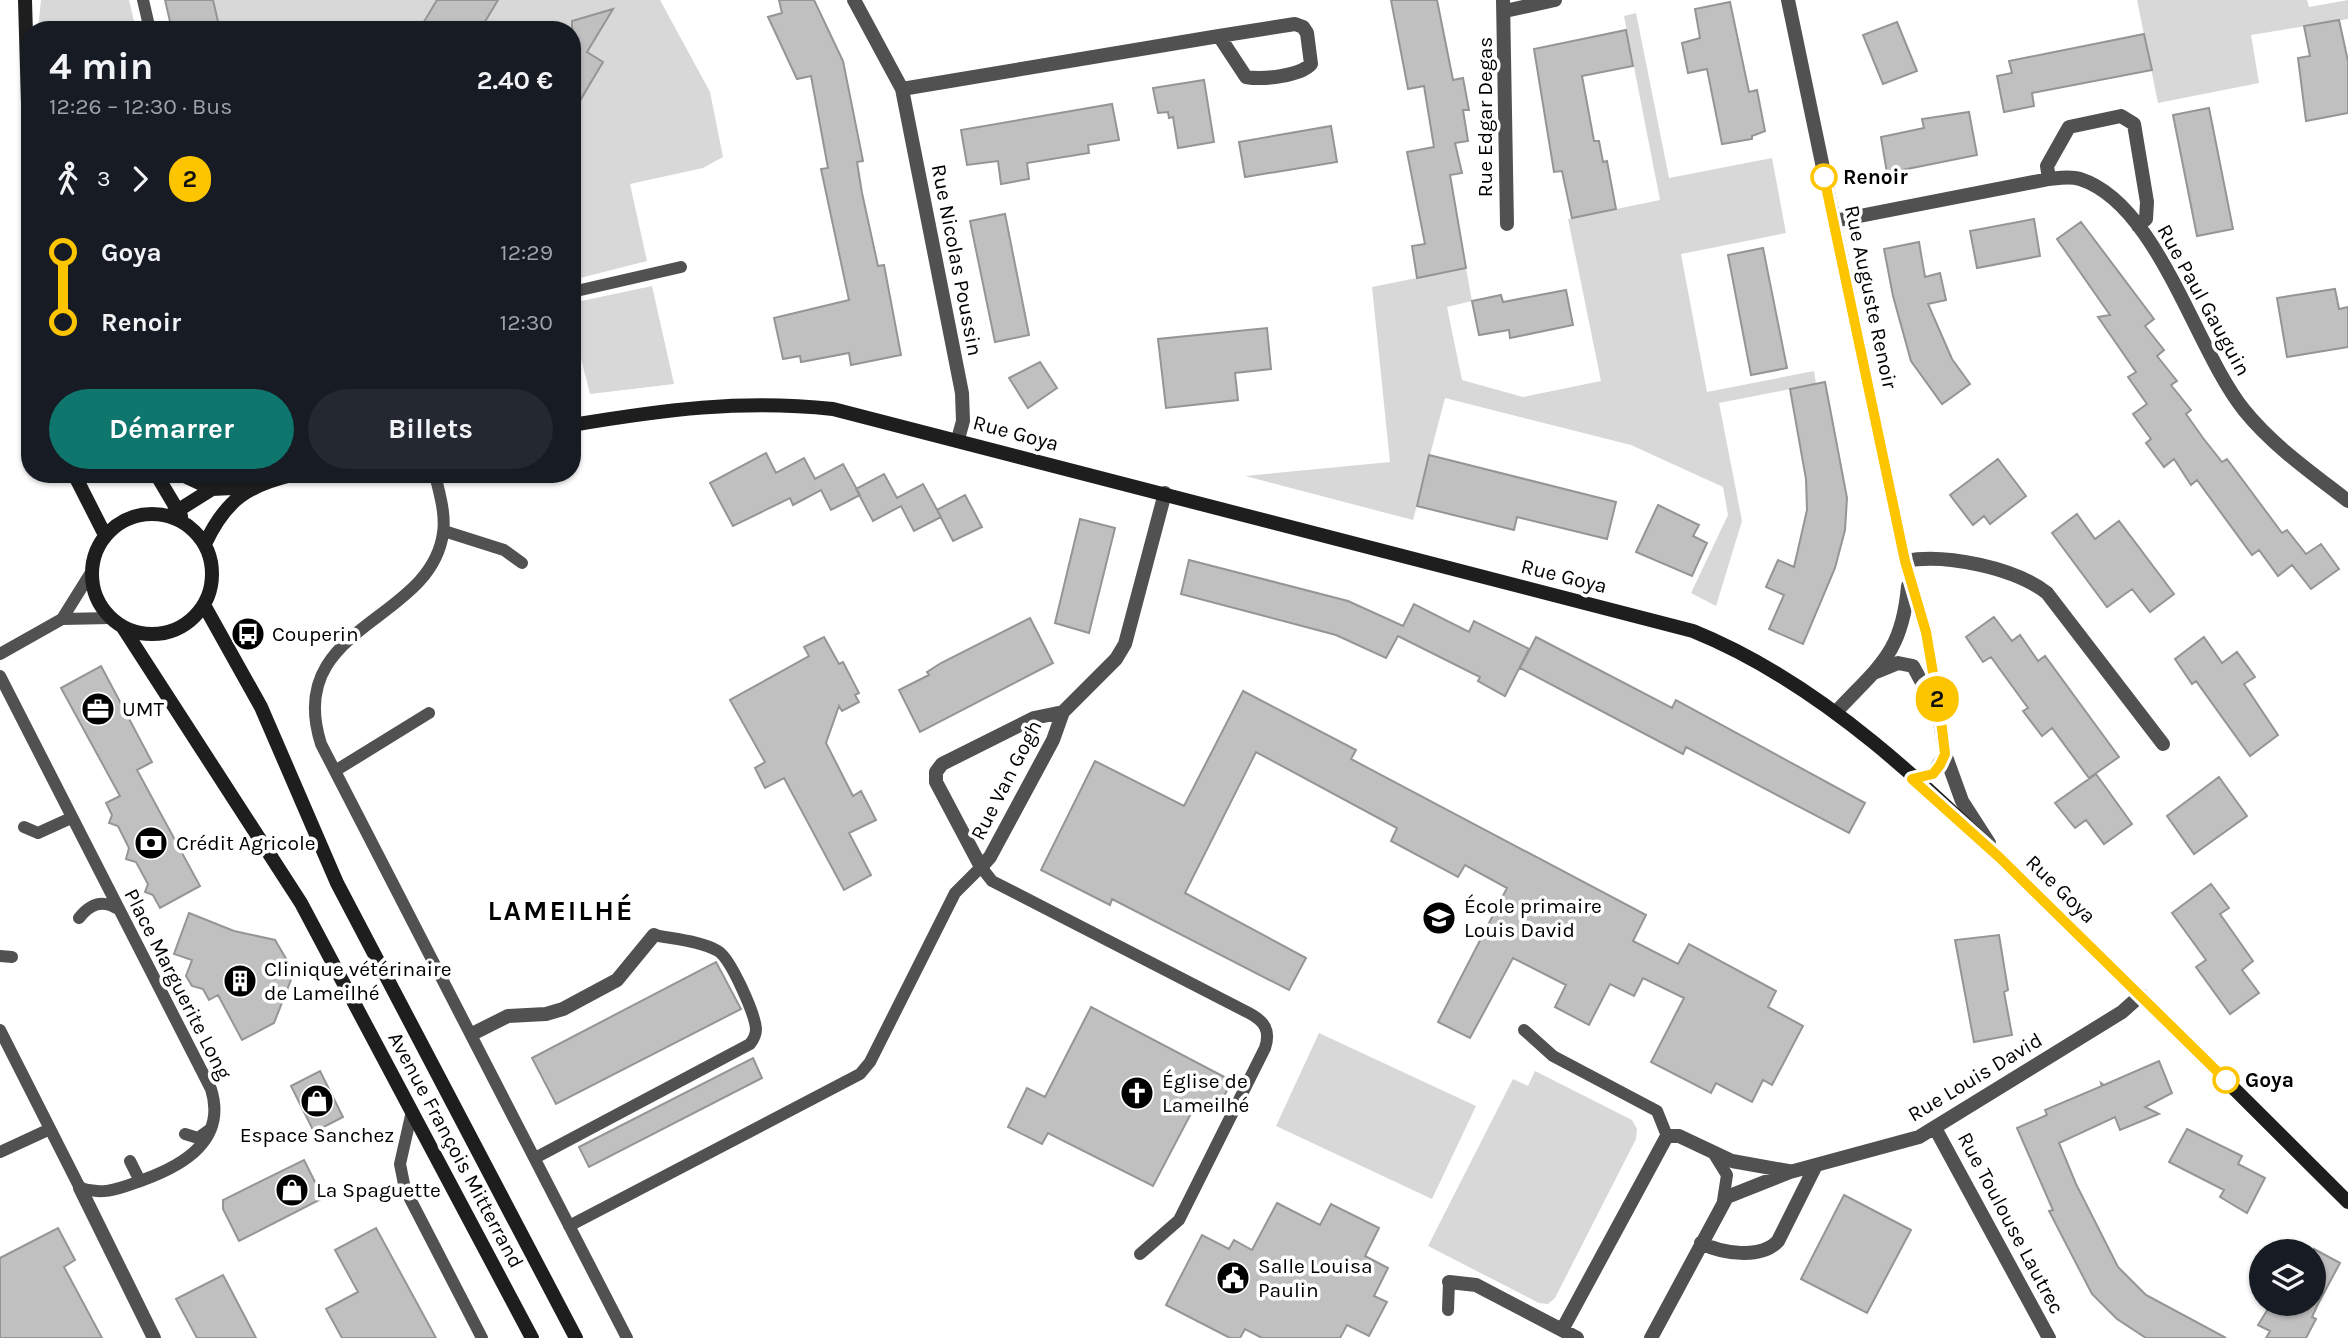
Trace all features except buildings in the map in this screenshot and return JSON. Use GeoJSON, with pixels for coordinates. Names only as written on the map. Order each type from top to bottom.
{"type":"FeatureCollection","features":[{"type":"Feature","properties":{"kind":"street"},"geometry":{"type":"LineString","coordinates":[[25,0],[26,21]]}},
{"type":"Feature","properties":{"kind":"street","name":"Rue Nicolas Poussin"},"geometry":{"type":"LineString","coordinates":[[854,0],[902,89],[962,393],[963,421],[958,439]]}},
{"type":"Feature","properties":{"kind":"street","name":"Rue Edgar Degas"},"geometry":{"type":"LineString","coordinates":[[1507,224],[1504,5],[1555,0]]}},
{"type":"Feature","properties":{"kind":"street","name":"Rue Auguste Renoir"},"geometry":{"type":"LineString","coordinates":[[1788,0],[1905,561],[1926,632],[1945,754],[1962,801],[2000,858]]}},
{"type":"Feature","properties":{"kind":"street"},"geometry":{"type":"LineString","coordinates":[[902,89],[1219,36],[1295,24],[1303,27],[1307,33],[1311,64],[1305,71],[1246,77],[1219,36]]}},
{"type":"Feature","properties":{"kind":"street"},"geometry":{"type":"LineString","coordinates":[[2049,179],[2047,166],[2069,127],[2121,116],[2129,118],[2134,124],[2147,202],[2146,219],[2138,226]]}},
{"type":"Feature","properties":{"kind":"street","name":"Rue Paul Gauguin"},"geometry":{"type":"LineString","coordinates":[[1834,221],[2049,179],[2072,177],[2089,183],[2114,201],[2138,226],[2166,269],[2214,365],[2244,410],[2281,447],[2348,501]]}},
{"type":"Feature","properties":{"kind":"street","name":"Rue Goya"},"geometry":{"type":"LineString","coordinates":[[581,424],[706,405],[792,404],[833,409],[958,439],[1693,631],[1768,666],[1836,711],[2000,858],[2348,1202]]}},
{"type":"Feature","properties":{"kind":"street"},"geometry":{"type":"LineString","coordinates":[[79,483],[105,535]]}},
{"type":"Feature","properties":{"kind":"street"},"geometry":{"type":"LineString","coordinates":[[160,483],[173,513],[205,544],[213,575],[204,605],[191,620],[176,629],[158,634],[139,632],[116,622],[96,597],[92,571],[96,552],[105,535],[118,523],[134,516],[173,513],[212,489]]}},
{"type":"Feature","properties":{"kind":"street"},"geometry":{"type":"LineString","coordinates":[[199,483],[212,489],[254,487],[267,483]]}},
{"type":"Feature","properties":{"kind":"street"},"geometry":{"type":"LineString","coordinates":[[205,544],[224,508],[254,487]]}},
{"type":"Feature","properties":{"kind":"street","name":"Rue Van Gogh"},"geometry":{"type":"LineString","coordinates":[[1063,712],[1034,718],[942,764],[936,772],[936,782],[981,867],[990,857],[1040,763],[1063,712],[1116,659],[1125,644],[1165,494]]}},
{"type":"Feature","properties":{"kind":"street"},"geometry":{"type":"LineString","coordinates":[[1905,561],[1939,557],[2032,582],[2047,593],[2163,744]]}},
{"type":"Feature","properties":{"kind":"street"},"geometry":{"type":"LineString","coordinates":[[1836,711],[1887,657],[1902,629],[1909,578]]}},
{"type":"Feature","properties":{"kind":"street","name":"Avenue François Mitterrand"},"geometry":{"type":"LineString","coordinates":[[204,605],[261,707],[337,883],[576,1338]]}},
{"type":"Feature","properties":{"kind":"street","name":"Avenue François Mitterrand"},"geometry":{"type":"LineString","coordinates":[[116,622],[301,902],[532,1338]]}},
{"type":"Feature","properties":{"kind":"street"},"geometry":{"type":"LineString","coordinates":[[1869,676],[1898,663],[1913,666],[1941,720]]}},
{"type":"Feature","properties":{"kind":"street"},"geometry":{"type":"LineString","coordinates":[[1912,779],[1933,774],[1945,754]]}},
{"type":"Feature","properties":{"kind":"street"},"geometry":{"type":"LineString","coordinates":[[472,1034],[508,1016],[546,1014],[563,1009],[617,980],[654,935]]}},
{"type":"Feature","properties":{"kind":"street","name":"Rue Louis David"},"geometry":{"type":"LineString","coordinates":[[1723,1202],[1731,1195],[1790,1172],[1919,1136],[1936,1128],[2122,1012],[2141,995]]}},
{"type":"Feature","properties":{"kind":"street","name":"Rue Toulouse Lautrec"},"geometry":{"type":"LineString","coordinates":[[1936,1128],[2049,1338]]}},
{"type":"Feature","properties":{"kind":"street"},"geometry":{"type":"LineString","coordinates":[[1562,1330],[1667,1136]]}},
{"type":"Feature","properties":{"kind":"street","name":"Rue Louis David"},"geometry":{"type":"LineString","coordinates":[[1667,1136],[1679,1136],[1714,1154],[1748,1166],[1790,1172]]}},
{"type":"Feature","properties":{"kind":"street"},"geometry":{"type":"LineString","coordinates":[[1701,1243],[1723,1249],[1756,1252],[1768,1249],[1778,1241],[1815,1165]]}},
{"type":"Feature","properties":{"kind":"street"},"geometry":{"type":"LineString","coordinates":[[80,1188],[154,1338]]}},
{"type":"Feature","properties":{"kind":"street"},"geometry":{"type":"LineString","coordinates":[[1651,1338],[1723,1202]]}},
{"type":"Feature","properties":{"kind":"street"},"geometry":{"type":"LineString","coordinates":[[1449,1282],[1476,1285],[1577,1338]]}},
{"type":"Feature","properties":{"kind":"lane"},"geometry":{"type":"LineString","coordinates":[[143,0],[148,21]]}},
{"type":"Feature","properties":{"kind":"lane"},"geometry":{"type":"LineString","coordinates":[[581,290],[681,267]]}},
{"type":"Feature","properties":{"kind":"lane"},"geometry":{"type":"LineString","coordinates":[[436,483],[444,531],[433,563],[411,587],[335,654],[320,674],[313,698],[313,720],[335,771],[627,1338]]}},
{"type":"Feature","properties":{"kind":"lane"},"geometry":{"type":"LineString","coordinates":[[444,531],[504,550],[522,563]]}},
{"type":"Feature","properties":{"kind":"lane"},"geometry":{"type":"LineString","coordinates":[[0,654],[62,619],[92,571]]}},
{"type":"Feature","properties":{"kind":"lane"},"geometry":{"type":"LineString","coordinates":[[62,619],[116,622]]}},
{"type":"Feature","properties":{"kind":"lane","name":"Place Marguerite Long"},"geometry":{"type":"LineString","coordinates":[[0,676],[211,1088],[215,1106],[214,1124]]}},
{"type":"Feature","properties":{"kind":"lane"},"geometry":{"type":"LineString","coordinates":[[335,771],[429,713]]}},
{"type":"Feature","properties":{"kind":"lane"},"geometry":{"type":"LineString","coordinates":[[24,827],[38,833],[71,818]]}},
{"type":"Feature","properties":{"kind":"lane"},"geometry":{"type":"LineString","coordinates":[[569,1226],[859,1074],[870,1062],[956,893],[981,867],[992,881],[1249,1013],[1267,1027],[1269,1038],[1265,1048],[1179,1220],[1140,1254]]}},
{"type":"Feature","properties":{"kind":"lane"},"geometry":{"type":"LineString","coordinates":[[79,918],[87,908],[100,903],[118,909]]}},
{"type":"Feature","properties":{"kind":"lane"},"geometry":{"type":"LineString","coordinates":[[535,1158],[750,1044],[755,1038],[756,1030],[748,1004],[724,956],[717,950],[654,935]]}},
{"type":"Feature","properties":{"kind":"lane"},"geometry":{"type":"LineString","coordinates":[[0,1030],[80,1188],[106,1193],[185,1162],[198,1151],[214,1124]]}},
{"type":"Feature","properties":{"kind":"lane"},"geometry":{"type":"LineString","coordinates":[[1524,1030],[1553,1056],[1657,1111],[1667,1136]]}},
{"type":"Feature","properties":{"kind":"lane"},"geometry":{"type":"LineString","coordinates":[[412,1111],[400,1164],[405,1189],[482,1338]]}},
{"type":"Feature","properties":{"kind":"lane"},"geometry":{"type":"LineString","coordinates":[[185,1134],[198,1138],[214,1124]]}},
{"type":"Feature","properties":{"kind":"lane"},"geometry":{"type":"LineString","coordinates":[[0,1152],[50,1129]]}},
{"type":"Feature","properties":{"kind":"lane"},"geometry":{"type":"LineString","coordinates":[[1714,1154],[1727,1175],[1723,1202]]}},
{"type":"Feature","properties":{"kind":"lane"},"geometry":{"type":"LineString","coordinates":[[130,1161],[140,1181]]}},
{"type":"Feature","properties":{"kind":"lane"},"geometry":{"type":"LineString","coordinates":[[1448,1310],[1449,1282]]}},
{"type":"Feature","properties":{"kind":"shaded area"},"geometry":{"type":"Polygon","coordinates":[[[41,0],[129,0],[134,21],[39,21],[41,0]]]}},
{"type":"Feature","properties":{"kind":"shaded area"},"geometry":{"type":"Polygon","coordinates":[[[213,0],[660,0],[710,92],[723,157],[703,168],[630,184],[647,261],[581,278],[581,21],[218,21],[213,0]]]}},
{"type":"Feature","properties":{"kind":"shaded area"},"geometry":{"type":"Polygon","coordinates":[[[2137,0],[2307,0],[2309,7],[2348,0],[2348,19],[2251,35],[2259,83],[2158,103],[2137,0]]]}},
{"type":"Feature","properties":{"kind":"shaded area"},"geometry":{"type":"Polygon","coordinates":[[[1636,13],[1669,178],[1772,158],[1786,233],[1681,254],[1707,392],[1814,371],[1816,384],[1719,403],[1742,521],[1716,606],[1691,593],[1728,515],[1723,487],[1631,445],[1445,398],[1413,520],[1245,476],[1390,462],[1372,287],[1466,268],[1472,301],[1447,307],[1462,380],[1523,397],[1601,381],[1568,219],[1660,200],[1624,16],[1636,13]]]}},
{"type":"Feature","properties":{"kind":"shaded area"},"geometry":{"type":"Polygon","coordinates":[[[652,286],[674,384],[590,394],[581,358],[581,301],[652,286]]]}},
{"type":"Feature","properties":{"kind":"shaded area"},"geometry":{"type":"Polygon","coordinates":[[[1319,1033],[1476,1106],[1432,1199],[1276,1126],[1319,1033]]]}},
{"type":"Feature","properties":{"kind":"shaded area"},"geometry":{"type":"Polygon","coordinates":[[[1535,1071],[1632,1120],[1637,1129],[1636,1139],[1555,1298],[1548,1304],[1539,1303],[1428,1246],[1513,1079],[1528,1086],[1535,1071]]]}},
{"type":"Feature","properties":{"kind":"bus line","name":"2"},"geometry":{"type":"LineString","coordinates":[[1824,177],[1905,561],[1926,632],[1941,720],[1945,754],[1940,765],[1933,774],[1912,779],[2000,858],[2226,1080]]}},
{"type":"Feature","properties":{"kind":"place","name":"Renoir"},"geometry":{"type":"Point","coordinates":[1824,177]}},
{"type":"Feature","properties":{"kind":"place","name":"Couperin"},"geometry":{"type":"Point","coordinates":[248,634]}},
{"type":"Feature","properties":{"kind":"place","name":"UMT"},"geometry":{"type":"Point","coordinates":[98,709]}},
{"type":"Feature","properties":{"kind":"place","name":"Crédit Agricole"},"geometry":{"type":"Point","coordinates":[151,843]}},
{"type":"Feature","properties":{"kind":"place","name":"École primaire Louis David"},"geometry":{"type":"Point","coordinates":[1439,918]}},
{"type":"Feature","properties":{"kind":"place","name":"Clinique vétérinaire de Lameilhé"},"geometry":{"type":"Point","coordinates":[240,981]}},
{"type":"Feature","properties":{"kind":"place","name":"Goya"},"geometry":{"type":"Point","coordinates":[2226,1080]}},
{"type":"Feature","properties":{"kind":"place","name":"Église de Lameilhé"},"geometry":{"type":"Point","coordinates":[1137,1093]}},
{"type":"Feature","properties":{"kind":"place","name":"Espace Sanchez"},"geometry":{"type":"Point","coordinates":[317,1101]}},
{"type":"Feature","properties":{"kind":"place","name":"La Spaguette"},"geometry":{"type":"Point","coordinates":[292,1190]}},
{"type":"Feature","properties":{"kind":"place","name":"Salle Louisa Paulin"},"geometry":{"type":"Point","coordinates":[1233,1278]}},
{"type":"Feature","properties":{"kind":"district","name":"LAMEILHÉ"},"geometry":{"type":"Point","coordinates":[561,910]}}]}
